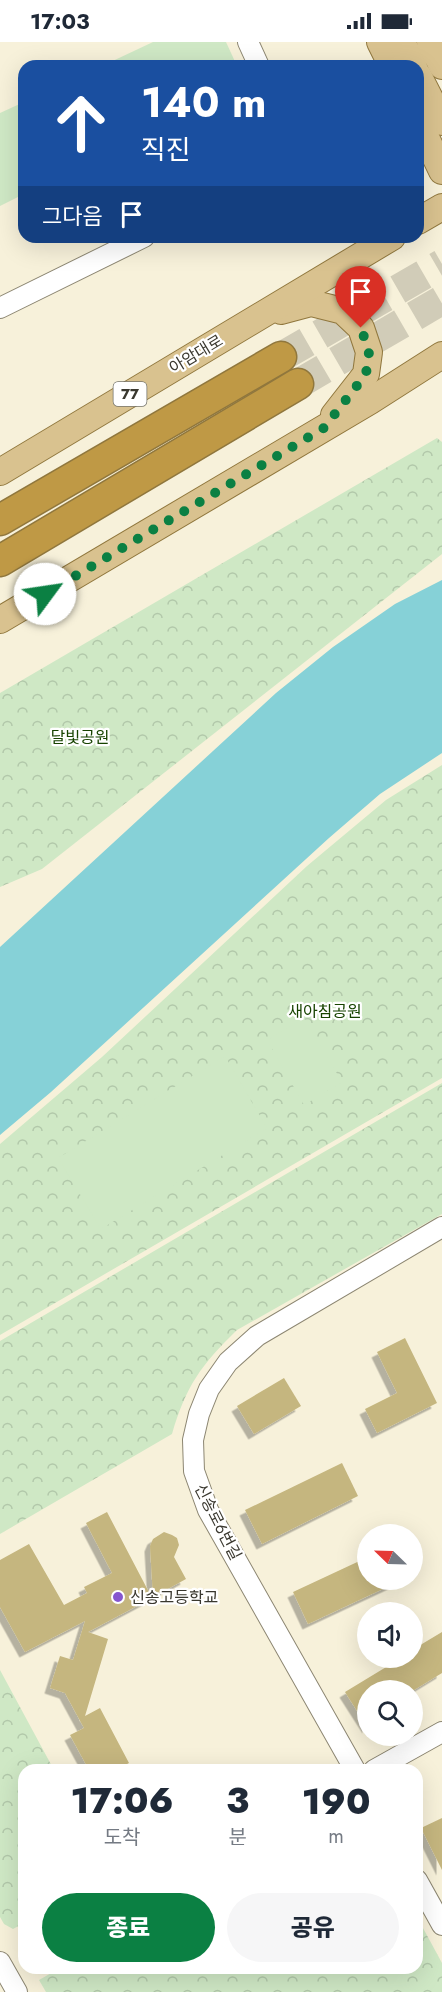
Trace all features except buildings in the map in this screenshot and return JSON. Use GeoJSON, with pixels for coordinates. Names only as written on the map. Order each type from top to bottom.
{"type":"FeatureCollection","features":[{"type":"Feature","properties":{"kind":"highway"},"geometry":{"type":"LineString","coordinates":[[0,520],[281,357]]}},
{"type":"Feature","properties":{"kind":"highway"},"geometry":{"type":"LineString","coordinates":[[0,561],[298,384]]}},
{"type":"Feature","properties":{"kind":"main road"},"geometry":{"type":"LineString","coordinates":[[380,42],[389,60]]}},
{"type":"Feature","properties":{"kind":"main road"},"geometry":{"type":"LineString","coordinates":[[402,42],[411,60]]}},
{"type":"Feature","properties":{"kind":"main road"},"geometry":{"type":"LineString","coordinates":[[430,42],[442,66]]}},
{"type":"Feature","properties":{"kind":"main road"},"geometry":{"type":"LineString","coordinates":[[424,87],[442,122]]}},
{"type":"Feature","properties":{"kind":"main road"},"geometry":{"type":"LineString","coordinates":[[424,134],[442,171]]}},
{"type":"Feature","properties":{"kind":"main road"},"geometry":{"type":"LineString","coordinates":[[424,218],[442,207]]}},
{"type":"Feature","properties":{"kind":"main road","name":"아암대로"},"geometry":{"type":"LineString","coordinates":[[0,472],[382,243]]}},
{"type":"Feature","properties":{"kind":"main road"},"geometry":{"type":"LineString","coordinates":[[260,316],[311,303],[343,311],[361,328],[369,352],[366,374],[324,428]]}},
{"type":"Feature","properties":{"kind":"main road"},"geometry":{"type":"LineString","coordinates":[[0,620],[324,428],[442,355]]}},
{"type":"Feature","properties":{"kind":"main road"},"geometry":{"type":"LineString","coordinates":[[370,400],[442,370]]}},
{"type":"Feature","properties":{"kind":"street"},"geometry":{"type":"LineString","coordinates":[[248,42],[256,60]]}},
{"type":"Feature","properties":{"kind":"street"},"geometry":{"type":"LineString","coordinates":[[0,308],[132,243]]}},
{"type":"Feature","properties":{"kind":"street","name":"신송로6번길"},"geometry":{"type":"LineString","coordinates":[[353,1764],[208,1510],[194,1472],[193,1440],[199,1414],[209,1389],[228,1362],[257,1335],[442,1227]]}},
{"type":"Feature","properties":{"kind":"street"},"geometry":{"type":"LineString","coordinates":[[384,1764],[442,1731]]}},
{"type":"Feature","properties":{"kind":"street"},"geometry":{"type":"LineString","coordinates":[[423,1891],[442,1925]]}},
{"type":"Feature","properties":{"kind":"green space"},"geometry":{"type":"Polygon","coordinates":[[[153,42],[226,42],[234,60],[115,60],[153,42]]]}},
{"type":"Feature","properties":{"kind":"green space"},"geometry":{"type":"Polygon","coordinates":[[[18,105],[18,197],[0,206],[0,113],[18,105]]]}},
{"type":"Feature","properties":{"kind":"green space","name":"달빛공원"},"geometry":{"type":"Polygon","coordinates":[[[437,438],[442,442],[442,554],[42,869],[0,887],[0,693],[437,438]]]}},
{"type":"Feature","properties":{"kind":"green space","name":"새아침공원"},"geometry":{"type":"Polygon","coordinates":[[[442,765],[442,1078],[0,1335],[0,1144],[102,1057],[307,866],[386,800],[442,765]]]}},
{"type":"Feature","properties":{"kind":"green space"},"geometry":{"type":"Polygon","coordinates":[[[304,1018],[342,1082],[304,1105],[267,1040],[304,1018]]]}},
{"type":"Feature","properties":{"kind":"green space"},"geometry":{"type":"Polygon","coordinates":[[[225,1056],[267,1128],[101,1229],[58,1158],[225,1056]]]}},
{"type":"Feature","properties":{"kind":"green space"},"geometry":{"type":"Polygon","coordinates":[[[442,1083],[442,1214],[237,1330],[196,1377],[183,1402],[172,1434],[0,1534],[0,1341],[442,1083]]]}},
{"type":"Feature","properties":{"kind":"green space"},"geometry":{"type":"Polygon","coordinates":[[[0,1670],[51,1764],[18,1764],[18,1926],[13,1929],[4,1924],[0,1917],[0,1670]]]}},
{"type":"Feature","properties":{"kind":"green space"},"geometry":{"type":"Polygon","coordinates":[[[423,1928],[442,1963],[442,1992],[46,1992],[39,1980],[50,1974],[423,1974],[423,1928]]]}},
{"type":"Feature","properties":{"kind":"water"},"geometry":{"type":"Polygon","coordinates":[[[442,580],[442,753],[380,794],[329,838],[51,1092],[0,1135],[0,947],[276,693],[333,647],[395,604],[442,580]]]}},
{"type":"Feature","properties":{"kind":"tunnel"},"geometry":{"type":"LineString","coordinates":[[281,357],[442,264]]}},
{"type":"Feature","properties":{"kind":"tunnel"},"geometry":{"type":"LineString","coordinates":[[298,384],[442,300]]}},
{"type":"Feature","properties":{"kind":"place","name":"신송고등학교"},"geometry":{"type":"Point","coordinates":[118,1597]}},
{"type":"Feature","properties":{"kind":"route"},"geometry":{"type":"LineString","coordinates":[[45,594],[324,428],[366,374],[369,352],[361,328]]}}]}
